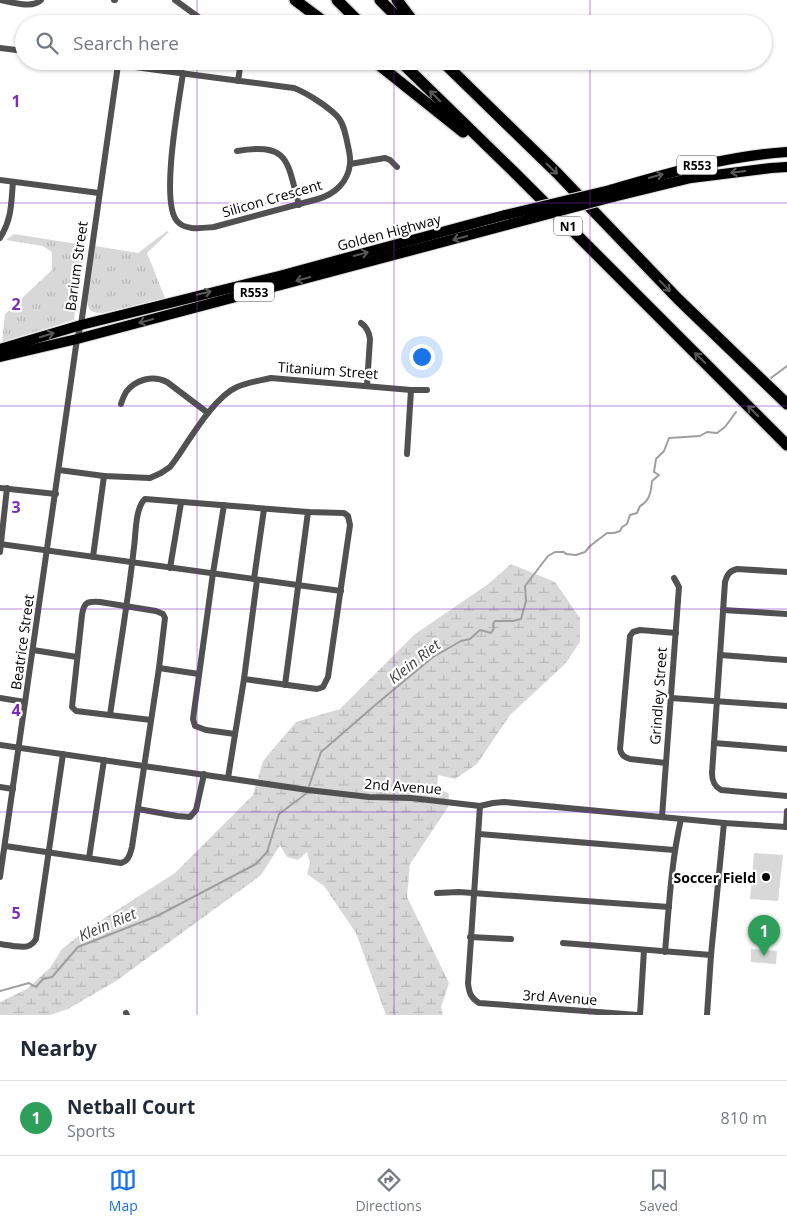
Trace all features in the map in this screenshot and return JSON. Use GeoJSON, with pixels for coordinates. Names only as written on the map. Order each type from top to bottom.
{"type":"FeatureCollection","features":[{"type":"Feature","properties":{"kind":"highway"},"geometry":{"type":"LineString","coordinates":[[294,0],[315,15]]}},
{"type":"Feature","properties":{"kind":"highway"},"geometry":{"type":"LineString","coordinates":[[337,0],[352,15]]}},
{"type":"Feature","properties":{"kind":"highway"},"geometry":{"type":"LineString","coordinates":[[380,0],[395,15]]}},
{"type":"Feature","properties":{"kind":"highway"},"geometry":{"type":"LineString","coordinates":[[396,0],[408,15]]}},
{"type":"Feature","properties":{"kind":"highway"},"geometry":{"type":"LineString","coordinates":[[385,70],[514,172]]}},
{"type":"Feature","properties":{"kind":"highway","name":"N1"},"geometry":{"type":"LineString","coordinates":[[409,70],[787,445]]}},
{"type":"Feature","properties":{"kind":"highway","name":"N1"},"geometry":{"type":"LineString","coordinates":[[451,70],[556,173],[678,299],[787,404]]}},
{"type":"Feature","properties":{"kind":"highway"},"geometry":{"type":"LineString","coordinates":[[458,70],[528,145]]}},
{"type":"Feature","properties":{"kind":"main road","name":"Golden Highway"},"geometry":{"type":"LineString","coordinates":[[611,193],[689,167],[733,158],[787,152]]}},
{"type":"Feature","properties":{"kind":"main road","name":"Golden Highway"},"geometry":{"type":"LineString","coordinates":[[0,349],[81,325],[611,193],[691,178],[787,167]]}},
{"type":"Feature","properties":{"kind":"main road","name":"Golden Highway"},"geometry":{"type":"LineString","coordinates":[[0,357],[77,339],[506,220]]}},
{"type":"Feature","properties":{"kind":"street"},"geometry":{"type":"LineString","coordinates":[[0,0],[30,5],[37,4],[41,0]]}},
{"type":"Feature","properties":{"kind":"street"},"geometry":{"type":"LineString","coordinates":[[175,0],[196,15]]}},
{"type":"Feature","properties":{"kind":"street"},"geometry":{"type":"LineString","coordinates":[[0,48],[15,50]]}},
{"type":"Feature","properties":{"kind":"street","name":"Barium Street"},"geometry":{"type":"LineString","coordinates":[[59,470],[117,70]]}},
{"type":"Feature","properties":{"kind":"street"},"geometry":{"type":"LineString","coordinates":[[159,70],[294,88],[302,91],[337,116],[342,125],[350,154],[350,164],[385,158],[390,160],[397,168]]}},
{"type":"Feature","properties":{"kind":"street"},"geometry":{"type":"LineString","coordinates":[[238,81],[240,70]]}},
{"type":"Feature","properties":{"kind":"street","name":"Silicon Crescent"},"geometry":{"type":"LineString","coordinates":[[183,73],[169,193],[173,216],[180,224],[187,227],[214,227],[328,196],[335,192],[343,183],[350,164]]}},
{"type":"Feature","properties":{"kind":"street"},"geometry":{"type":"LineString","coordinates":[[238,151],[256,148],[276,151],[281,154],[287,162],[299,204]]}},
{"type":"Feature","properties":{"kind":"street"},"geometry":{"type":"LineString","coordinates":[[0,180],[99,193]]}},
{"type":"Feature","properties":{"kind":"street"},"geometry":{"type":"LineString","coordinates":[[0,238],[8,226],[13,182]]}},
{"type":"Feature","properties":{"kind":"street"},"geometry":{"type":"LineString","coordinates":[[361,323],[369,332],[370,340],[367,386]]}},
{"type":"Feature","properties":{"kind":"street"},"geometry":{"type":"LineString","coordinates":[[121,404],[125,393],[133,385],[146,379],[155,378],[167,382],[208,413]]}},
{"type":"Feature","properties":{"kind":"street","name":"Titanium Street"},"geometry":{"type":"LineString","coordinates":[[59,470],[104,476],[150,478],[161,473],[170,467],[216,403],[234,388],[250,382],[271,378],[427,390]]}},
{"type":"Feature","properties":{"kind":"street"},"geometry":{"type":"LineString","coordinates":[[407,454],[412,390]]}},
{"type":"Feature","properties":{"kind":"street","name":"Beatrice Street"},"geometry":{"type":"LineString","coordinates":[[0,877],[59,470]]}},
{"type":"Feature","properties":{"kind":"street"},"geometry":{"type":"LineString","coordinates":[[93,557],[104,476]]}},
{"type":"Feature","properties":{"kind":"street"},"geometry":{"type":"LineString","coordinates":[[0,552],[4,488],[56,494]]}},
{"type":"Feature","properties":{"kind":"street"},"geometry":{"type":"LineString","coordinates":[[110,715],[133,562],[138,515],[143,501],[148,499],[264,509],[344,513],[348,516],[350,524],[326,683],[323,687],[317,689],[244,678]]}},
{"type":"Feature","properties":{"kind":"street"},"geometry":{"type":"LineString","coordinates":[[170,568],[181,503]]}},
{"type":"Feature","properties":{"kind":"street"},"geometry":{"type":"LineString","coordinates":[[224,505],[193,714],[194,724],[198,728],[235,734]]}},
{"type":"Feature","properties":{"kind":"street"},"geometry":{"type":"LineString","coordinates":[[228,778],[244,678],[264,509]]}},
{"type":"Feature","properties":{"kind":"street"},"geometry":{"type":"LineString","coordinates":[[285,685],[308,512]]}},
{"type":"Feature","properties":{"kind":"street"},"geometry":{"type":"LineString","coordinates":[[1,544],[341,591]]}},
{"type":"Feature","properties":{"kind":"street"},"geometry":{"type":"LineString","coordinates":[[787,572],[737,569],[731,571],[726,576],[712,780],[718,788],[726,791],[787,796]]}},
{"type":"Feature","properties":{"kind":"street","name":"Grindley Street"},"geometry":{"type":"LineString","coordinates":[[662,817],[679,587],[674,578]]}},
{"type":"Feature","properties":{"kind":"street"},"geometry":{"type":"LineString","coordinates":[[4,846],[117,863],[125,862],[129,857],[138,809],[159,668],[165,621],[164,615],[156,611],[88,603],[85,605],[82,615],[72,707],[76,711],[151,720]]}},
{"type":"Feature","properties":{"kind":"street"},"geometry":{"type":"LineString","coordinates":[[723,610],[787,614]]}},
{"type":"Feature","properties":{"kind":"street"},"geometry":{"type":"LineString","coordinates":[[666,763],[630,759],[621,754],[620,749],[630,636],[633,632],[640,630],[676,633]]}},
{"type":"Feature","properties":{"kind":"street"},"geometry":{"type":"LineString","coordinates":[[33,650],[77,657]]}},
{"type":"Feature","properties":{"kind":"street"},"geometry":{"type":"LineString","coordinates":[[720,655],[787,660]]}},
{"type":"Feature","properties":{"kind":"street"},"geometry":{"type":"LineString","coordinates":[[159,668],[199,674]]}},
{"type":"Feature","properties":{"kind":"street"},"geometry":{"type":"LineString","coordinates":[[0,698],[26,702]]}},
{"type":"Feature","properties":{"kind":"street"},"geometry":{"type":"LineString","coordinates":[[671,698],[787,706]]}},
{"type":"Feature","properties":{"kind":"street"},"geometry":{"type":"LineString","coordinates":[[714,743],[787,749]]}},
{"type":"Feature","properties":{"kind":"street","name":"2nd Avenue"},"geometry":{"type":"LineString","coordinates":[[0,745],[356,795],[401,797],[480,806],[493,802],[504,802],[786,827]]}},
{"type":"Feature","properties":{"kind":"street"},"geometry":{"type":"LineString","coordinates":[[0,944],[28,947],[36,939],[63,754]]}},
{"type":"Feature","properties":{"kind":"street"},"geometry":{"type":"LineString","coordinates":[[89,858],[104,760]]}},
{"type":"Feature","properties":{"kind":"street"},"geometry":{"type":"LineString","coordinates":[[138,809],[190,817],[196,810],[204,774]]}},
{"type":"Feature","properties":{"kind":"street"},"geometry":{"type":"LineString","coordinates":[[0,787],[13,789]]}},
{"type":"Feature","properties":{"kind":"street"},"geometry":{"type":"LineString","coordinates":[[480,806],[470,937],[511,939]]}},
{"type":"Feature","properties":{"kind":"street"},"geometry":{"type":"LineString","coordinates":[[786,827],[787,811]]}},
{"type":"Feature","properties":{"kind":"street"},"geometry":{"type":"LineString","coordinates":[[665,952],[674,850],[680,819]]}},
{"type":"Feature","properties":{"kind":"street"},"geometry":{"type":"LineString","coordinates":[[706,1015],[724,823]]}},
{"type":"Feature","properties":{"kind":"street"},"geometry":{"type":"LineString","coordinates":[[479,834],[674,850]]}},
{"type":"Feature","properties":{"kind":"street"},"geometry":{"type":"LineString","coordinates":[[437,893],[459,892],[669,908]]}},
{"type":"Feature","properties":{"kind":"street","name":"3rd Avenue"},"geometry":{"type":"LineString","coordinates":[[470,937],[468,983],[473,1000],[479,1004],[560,1012],[639,1015]]}},
{"type":"Feature","properties":{"kind":"street"},"geometry":{"type":"LineString","coordinates":[[564,943],[711,955]]}},
{"type":"Feature","properties":{"kind":"street"},"geometry":{"type":"LineString","coordinates":[[639,1015],[644,950]]}},
{"type":"Feature","properties":{"kind":"green space"},"geometry":{"type":"Polygon","coordinates":[[[167,231],[169,232],[147,253],[165,298],[103,313],[96,313],[91,310],[87,299],[95,246],[138,253],[167,231]]]}},
{"type":"Feature","properties":{"kind":"green space"},"geometry":{"type":"Polygon","coordinates":[[[14,234],[84,245],[74,320],[2,342],[5,314],[52,270],[52,252],[43,246],[6,240],[14,234]]]}},
{"type":"Feature","properties":{"kind":"green space"},"geometry":{"type":"Polygon","coordinates":[[[511,564],[555,582],[580,618],[580,642],[565,664],[510,715],[477,764],[455,779],[438,775],[437,787],[449,794],[448,807],[410,864],[407,897],[449,983],[441,1007],[443,1015],[386,1015],[356,933],[324,886],[307,874],[310,863],[307,852],[298,860],[287,857],[280,845],[261,875],[116,981],[68,1009],[50,1015],[0,1015],[0,1002],[27,989],[50,968],[62,949],[86,930],[175,873],[253,795],[263,761],[296,722],[340,709],[415,634],[487,585],[511,564]]]}},
{"type":"Feature","properties":{"kind":"green space","name":"Soccer Field"},"geometry":{"type":"Polygon","coordinates":[[[754,853],[783,855],[778,901],[750,899],[754,853]]]}},
{"type":"Feature","properties":{"kind":"green space"},"geometry":{"type":"Polygon","coordinates":[[[751,949],[777,951],[776,964],[751,962],[751,949]]]}},
{"type":"Feature","properties":{"kind":"waterway","name":"Klein Riet"},"geometry":{"type":"LineString","coordinates":[[771,378],[787,366]]}},
{"type":"Feature","properties":{"kind":"waterway","name":"Klein Riet"},"geometry":{"type":"LineString","coordinates":[[309,786],[321,752],[433,657],[461,641],[470,639],[480,630],[491,633],[495,621],[521,619],[526,601],[525,586],[548,556],[555,552],[576,555],[585,552],[607,533],[620,531],[627,524],[630,515],[637,513],[640,506],[648,499],[652,481],[659,475],[654,472],[656,459],[664,451],[669,438],[700,436],[707,432],[717,433],[725,427],[736,412]]}},
{"type":"Feature","properties":{"kind":"waterway","name":"Klein Riet"},"geometry":{"type":"LineString","coordinates":[[0,991],[29,983],[36,987],[43,979],[52,977],[78,947],[157,916],[256,864],[267,852],[279,814],[307,793]]}},
{"type":"Feature","properties":{"kind":"place","name":"Soccer Field"},"geometry":{"type":"Point","coordinates":[766,877]}},
{"type":"Feature","properties":{"kind":"place","name":"Netball Court"},"geometry":{"type":"Point","coordinates":[764,956]}}]}
